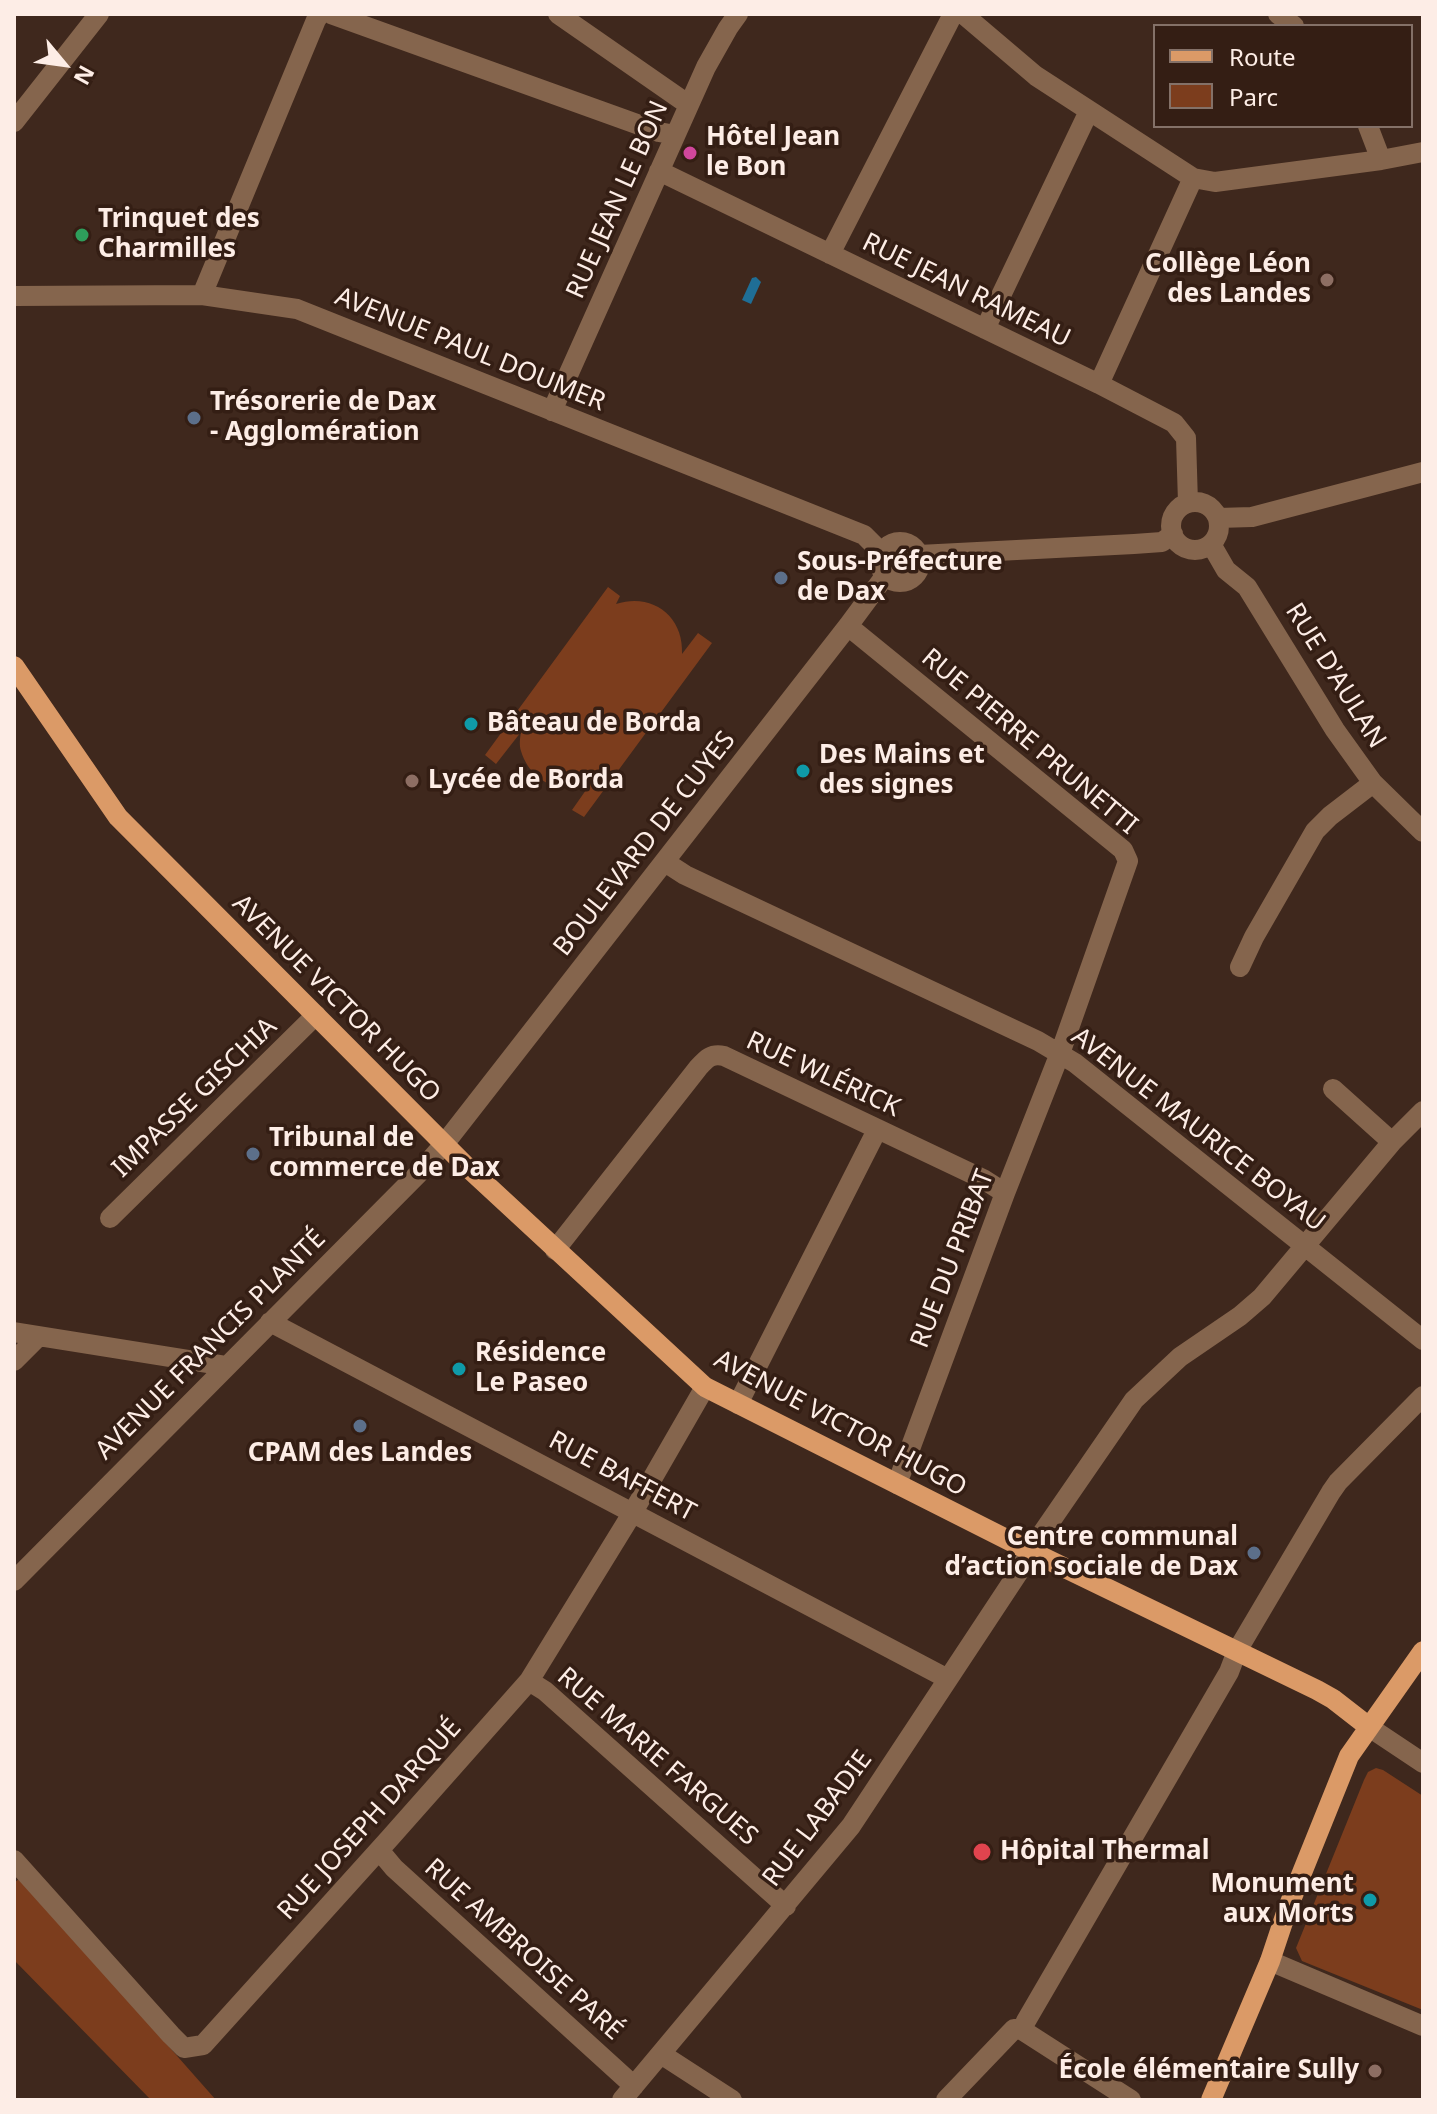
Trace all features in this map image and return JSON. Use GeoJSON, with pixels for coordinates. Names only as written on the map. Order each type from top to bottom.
{"type":"FeatureCollection","features":[{"type":"Feature","properties":{"kind":"main road","name":"AVENUE VICTOR HUGO"},"geometry":{"type":"LineString","coordinates":[[14,666],[118,817],[555,1250],[705,1387],[1030,1551],[1326,1695],[1369,1727]]}},
{"type":"Feature","properties":{"kind":"main road"},"geometry":{"type":"LineString","coordinates":[[1211,2100],[1270,1961],[1287,1910],[1349,1756],[1423,1651]]}},
{"type":"Feature","properties":{"kind":"street"},"geometry":{"type":"LineString","coordinates":[[14,122],[99,14]]}},
{"type":"Feature","properties":{"kind":"street"},"geometry":{"type":"LineString","coordinates":[[202,295],[320,14]]}},
{"type":"Feature","properties":{"kind":"street"},"geometry":{"type":"LineString","coordinates":[[331,14],[659,132],[675,135]]}},
{"type":"Feature","properties":{"kind":"street"},"geometry":{"type":"LineString","coordinates":[[558,14],[689,105]]}},
{"type":"Feature","properties":{"kind":"street","name":"RUE JEAN LE BON"},"geometry":{"type":"LineString","coordinates":[[552,411],[706,67],[738,14]]}},
{"type":"Feature","properties":{"kind":"street"},"geometry":{"type":"LineString","coordinates":[[830,254],[955,14]]}},
{"type":"Feature","properties":{"kind":"street"},"geometry":{"type":"LineString","coordinates":[[963,14],[1036,76],[1193,178],[1215,182],[1423,152]]}},
{"type":"Feature","properties":{"kind":"street"},"geometry":{"type":"LineString","coordinates":[[985,329],[1089,111]]}},
{"type":"Feature","properties":{"kind":"street"},"geometry":{"type":"LineString","coordinates":[[1369,128],[1381,160]]}},
{"type":"Feature","properties":{"kind":"street","name":"RUE JEAN RAMEAU"},"geometry":{"type":"LineString","coordinates":[[659,171],[1174,423],[1186,438],[1188,503]]}},
{"type":"Feature","properties":{"kind":"street"},"geometry":{"type":"LineString","coordinates":[[1099,384],[1193,178]]}},
{"type":"Feature","properties":{"kind":"street","name":"AVENUE PAUL DOUMER"},"geometry":{"type":"LineString","coordinates":[[14,296],[202,295],[297,309],[864,535],[882,553]]}},
{"type":"Feature","properties":{"kind":"street"},"geometry":{"type":"LineString","coordinates":[[1218,518],[1252,517],[1423,472]]}},
{"type":"Feature","properties":{"kind":"street"},"geometry":{"type":"LineString","coordinates":[[1188,503],[1209,506],[1218,518],[1219,532],[1205,548],[1190,549],[1177,541],[1173,534],[1172,519],[1188,503]]}},
{"type":"Feature","properties":{"kind":"street"},"geometry":{"type":"LineString","coordinates":[[919,555],[1162,542],[1173,534]]}},
{"type":"Feature","properties":{"kind":"street"},"geometry":{"type":"LineString","coordinates":[[905,542],[919,555],[919,569],[910,580],[897,582],[885,576],[880,565],[882,553],[891,544],[905,542]]}},
{"type":"Feature","properties":{"kind":"street","name":"RUE D'AULAN"},"geometry":{"type":"LineString","coordinates":[[1211,544],[1226,570],[1247,587],[1260,606],[1335,730],[1373,783],[1423,832]]}},
{"type":"Feature","properties":{"kind":"street","name":"BOULEVARD DE CUYES"},"geometry":{"type":"LineString","coordinates":[[445,1143],[885,576]]}},
{"type":"Feature","properties":{"kind":"street","name":"RUE PIERRE PRUNETTI"},"geometry":{"type":"LineString","coordinates":[[848,626],[1126,855],[1127,867],[1059,1053]]}},
{"type":"Feature","properties":{"kind":"street"},"geometry":{"type":"LineString","coordinates":[[1240,967],[1315,831],[1373,783]]}},
{"type":"Feature","properties":{"kind":"street","name":"AVENUE MAURICE BOYAU"},"geometry":{"type":"LineString","coordinates":[[665,862],[685,875],[1075,1063],[1423,1340]]}},
{"type":"Feature","properties":{"kind":"street","name":"IMPASSE GISCHIA"},"geometry":{"type":"LineString","coordinates":[[110,1218],[316,1015]]}},
{"type":"Feature","properties":{"kind":"street","name":"RUE DU PRIBAT"},"geometry":{"type":"LineString","coordinates":[[897,1484],[1059,1053]]}},
{"type":"Feature","properties":{"kind":"street","name":"RUE WLÉRICK"},"geometry":{"type":"LineString","coordinates":[[555,1250],[698,1068],[716,1054],[983,1179],[1005,1193]]}},
{"type":"Feature","properties":{"kind":"street"},"geometry":{"type":"LineString","coordinates":[[1333,1089],[1392,1142]]}},
{"type":"Feature","properties":{"kind":"street","name":"RUE LABADIE"},"geometry":{"type":"LineString","coordinates":[[628,2093],[851,1826],[1030,1551],[1134,1400],[1180,1357],[1262,1297],[1392,1142],[1423,1111]]}},
{"type":"Feature","properties":{"kind":"street"},"geometry":{"type":"LineString","coordinates":[[738,1404],[877,1130]]}},
{"type":"Feature","properties":{"kind":"street","name":"AVENUE FRANCIS PLANTÉ"},"geometry":{"type":"LineString","coordinates":[[14,1581],[418,1174],[445,1143]]}},
{"type":"Feature","properties":{"kind":"street","name":"RUE BAFFERT"},"geometry":{"type":"LineString","coordinates":[[270,1322],[948,1679]]}},
{"type":"Feature","properties":{"kind":"street"},"geometry":{"type":"LineString","coordinates":[[14,1332],[227,1366]]}},
{"type":"Feature","properties":{"kind":"street"},"geometry":{"type":"LineString","coordinates":[[14,1361],[39,1336]]}},
{"type":"Feature","properties":{"kind":"street","name":"RUE JOSEPH DARQUÉ"},"geometry":{"type":"LineString","coordinates":[[14,1860],[184,2048],[203,2045],[529,1681],[633,1512],[705,1387]]}},
{"type":"Feature","properties":{"kind":"street"},"geometry":{"type":"LineString","coordinates":[[1022,2030],[1331,1492],[1423,1396]]}},
{"type":"Feature","properties":{"kind":"street","name":"RUE MARIE FARGUES"},"geometry":{"type":"LineString","coordinates":[[529,1681],[545,1691],[786,1906]]}},
{"type":"Feature","properties":{"kind":"street"},"geometry":{"type":"LineString","coordinates":[[1369,1727],[1423,1763]]}},
{"type":"Feature","properties":{"kind":"street","name":"RUE AMBROISE PARÉ"},"geometry":{"type":"LineString","coordinates":[[379,1850],[394,1868],[628,2093]]}},
{"type":"Feature","properties":{"kind":"street"},"geometry":{"type":"LineString","coordinates":[[1270,1961],[1423,2026]]}},
{"type":"Feature","properties":{"kind":"street"},"geometry":{"type":"LineString","coordinates":[[946,2100],[1014,2029],[1022,2030],[1131,2100]]}},
{"type":"Feature","properties":{"kind":"street"},"geometry":{"type":"LineString","coordinates":[[661,2054],[732,2100]]}},
{"type":"Feature","properties":{"kind":"green space"},"geometry":{"type":"Polygon","coordinates":[[[608,587],[620,596],[616,604],[642,601],[663,610],[678,628],[682,654],[698,633],[712,643],[584,817],[572,810],[593,780],[566,788],[541,780],[524,760],[520,746],[521,732],[496,764],[485,755],[608,587]]]}},
{"type":"Feature","properties":{"kind":"green space"},"geometry":{"type":"Polygon","coordinates":[[[1376,1768],[1423,1796],[1423,2010],[1302,1961],[1296,1948],[1364,1780],[1368,1772],[1376,1768]]]}},
{"type":"Feature","properties":{"kind":"green space"},"geometry":{"type":"Polygon","coordinates":[[[20,1878],[216,2100],[151,2100],[14,1960],[14,1883],[20,1878]]]}},
{"type":"Feature","properties":{"kind":"water"},"geometry":{"type":"Polygon","coordinates":[[[756,277],[761,282],[751,304],[742,300],[752,278],[756,277]]]}},
{"type":"Feature","properties":{"kind":"place","name":"Hôtel Jean le Bon"},"geometry":{"type":"Point","coordinates":[690,153]}},
{"type":"Feature","properties":{"kind":"place","name":"Trinquet des Charmilles"},"geometry":{"type":"Point","coordinates":[82,235]}},
{"type":"Feature","properties":{"kind":"place","name":"Collège Léon des Landes"},"geometry":{"type":"Point","coordinates":[1327,280]}},
{"type":"Feature","properties":{"kind":"place","name":"Trésorerie de Dax - Agglomération"},"geometry":{"type":"Point","coordinates":[194,418]}},
{"type":"Feature","properties":{"kind":"place","name":"Sous-Préfecture de Dax"},"geometry":{"type":"Point","coordinates":[781,578]}},
{"type":"Feature","properties":{"kind":"place","name":"Bâteau de Borda"},"geometry":{"type":"Point","coordinates":[471,724]}},
{"type":"Feature","properties":{"kind":"place","name":"Des Mains et des signes"},"geometry":{"type":"Point","coordinates":[803,771]}},
{"type":"Feature","properties":{"kind":"place","name":"Lycée de Borda"},"geometry":{"type":"Point","coordinates":[412,781]}},
{"type":"Feature","properties":{"kind":"place","name":"Tribunal de commerce de Dax"},"geometry":{"type":"Point","coordinates":[253,1154]}},
{"type":"Feature","properties":{"kind":"place","name":"Résidence Le Paseo"},"geometry":{"type":"Point","coordinates":[459,1369]}},
{"type":"Feature","properties":{"kind":"place","name":"CPAM des Landes"},"geometry":{"type":"Point","coordinates":[360,1426]}},
{"type":"Feature","properties":{"kind":"place","name":"Centre communal d’action sociale de Dax"},"geometry":{"type":"Point","coordinates":[1254,1553]}},
{"type":"Feature","properties":{"kind":"place","name":"Hôpital Thermal"},"geometry":{"type":"Point","coordinates":[982,1852]}},
{"type":"Feature","properties":{"kind":"place","name":"Monument aux Morts"},"geometry":{"type":"Point","coordinates":[1370,1900]}},
{"type":"Feature","properties":{"kind":"place","name":"École élémentaire Sully"},"geometry":{"type":"Point","coordinates":[1375,2071]}}]}
